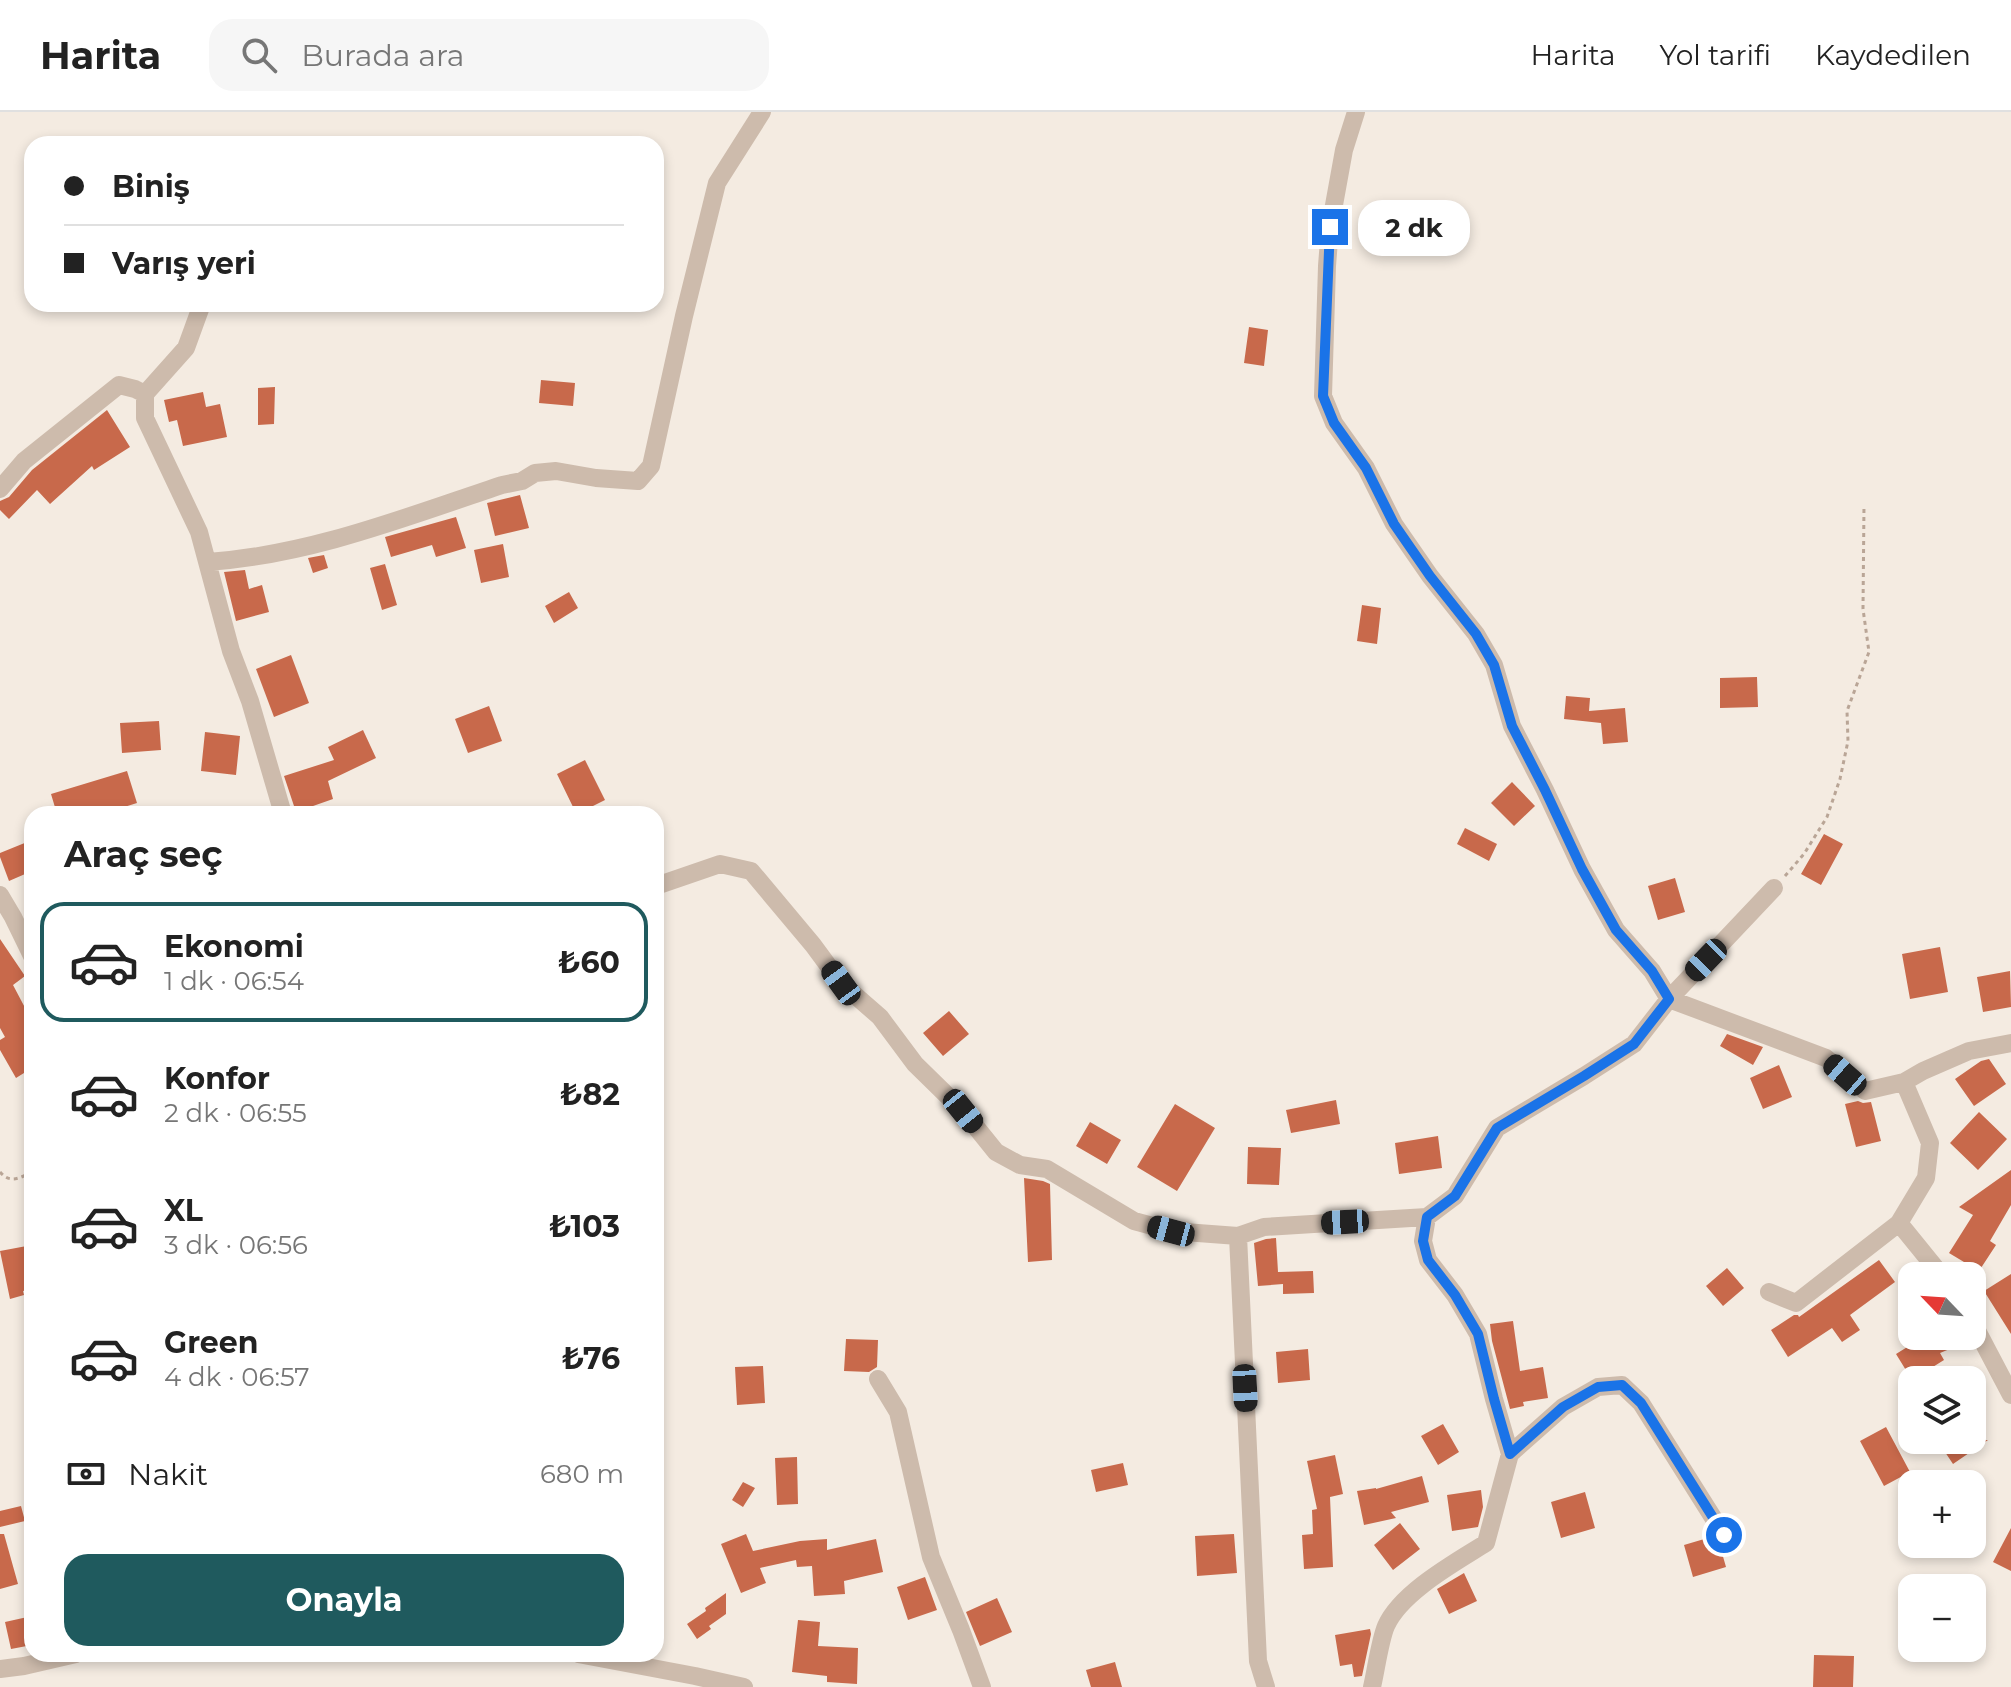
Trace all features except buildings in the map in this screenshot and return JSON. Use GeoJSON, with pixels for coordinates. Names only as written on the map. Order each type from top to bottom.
{"type":"FeatureCollection","features":[{"type":"Feature","properties":{"kind":"street"},"geometry":{"type":"LineString","coordinates":[[208,562],[242,559],[339,539],[522,481],[535,473],[556,471],[638,481],[651,466],[717,183],[762,112]]}},
{"type":"Feature","properties":{"kind":"street"},"geometry":{"type":"LineString","coordinates":[[1356,112],[1344,150],[1330,227],[1323,396],[1334,423],[1366,468],[1394,524],[1476,634],[1494,665],[1512,726],[1582,869],[1616,930],[1652,971],[1669,999],[1826,1058],[1865,1091],[1904,1082],[1969,1051],[2011,1043]]}},
{"type":"Feature","properties":{"kind":"street"},"geometry":{"type":"LineString","coordinates":[[199,312],[186,348],[145,394],[145,418],[199,532],[231,651],[250,701],[281,806]]}},
{"type":"Feature","properties":{"kind":"street"},"geometry":{"type":"LineString","coordinates":[[0,489],[24,461],[119,385],[145,394]]}},
{"type":"Feature","properties":{"kind":"street"},"geometry":{"type":"LineString","coordinates":[[664,883],[720,864],[751,871],[841,983],[880,1017],[915,1064],[963,1111],[996,1152],[1020,1165],[1047,1169],[1134,1221],[1171,1231],[1238,1236],[1264,1227],[1427,1217],[1455,1196],[1497,1128],[1634,1044],[1669,999],[1774,888]]}},
{"type":"Feature","properties":{"kind":"street"},"geometry":{"type":"LineString","coordinates":[[0,895],[24,940]]}},
{"type":"Feature","properties":{"kind":"street"},"geometry":{"type":"LineString","coordinates":[[1769,1292],[1796,1303],[1899,1223],[1926,1178],[1930,1143],[1904,1082]]}},
{"type":"Feature","properties":{"kind":"street"},"geometry":{"type":"LineString","coordinates":[[1372,1687],[1386,1625],[1408,1596],[1486,1543],[1510,1454],[1478,1334],[1455,1295],[1428,1260],[1423,1241],[1427,1217]]}},
{"type":"Feature","properties":{"kind":"street"},"geometry":{"type":"LineString","coordinates":[[1899,1223],[1931,1262]]}},
{"type":"Feature","properties":{"kind":"street"},"geometry":{"type":"LineString","coordinates":[[1238,1236],[1258,1661],[1266,1687]]}},
{"type":"Feature","properties":{"kind":"street"},"geometry":{"type":"LineString","coordinates":[[1986,1348],[2011,1395]]}},
{"type":"Feature","properties":{"kind":"street"},"geometry":{"type":"LineString","coordinates":[[878,1379],[898,1412],[931,1557],[982,1687]]}},
{"type":"Feature","properties":{"kind":"street"},"geometry":{"type":"LineString","coordinates":[[1510,1454],[1563,1407],[1598,1387],[1622,1385],[1641,1403],[1724,1535]]}},
{"type":"Feature","properties":{"kind":"street"},"geometry":{"type":"LineString","coordinates":[[0,1669],[41,1662]]}},
{"type":"Feature","properties":{"kind":"street"},"geometry":{"type":"LineString","coordinates":[[621,1662],[744,1687]]}},
{"type":"Feature","properties":{"kind":"path"},"geometry":{"type":"LineString","coordinates":[[1774,888],[1804,854],[1827,817],[1840,779],[1848,741],[1847,711],[1869,652],[1863,597],[1864,505]]}},
{"type":"Feature","properties":{"kind":"path"},"geometry":{"type":"LineString","coordinates":[[0,1172],[10,1179],[24,1176]]}},
{"type":"Feature","properties":{"kind":"route"},"geometry":{"type":"LineString","coordinates":[[1330,227],[1323,396],[1334,423],[1366,468],[1408,545],[1476,634],[1494,665],[1512,726],[1582,869],[1616,930],[1652,971],[1669,999],[1634,1044],[1497,1128],[1455,1196],[1427,1217],[1423,1241],[1428,1260],[1455,1295],[1478,1334],[1510,1454],[1563,1407],[1598,1387],[1622,1385],[1641,1403],[1724,1535]]}}]}
